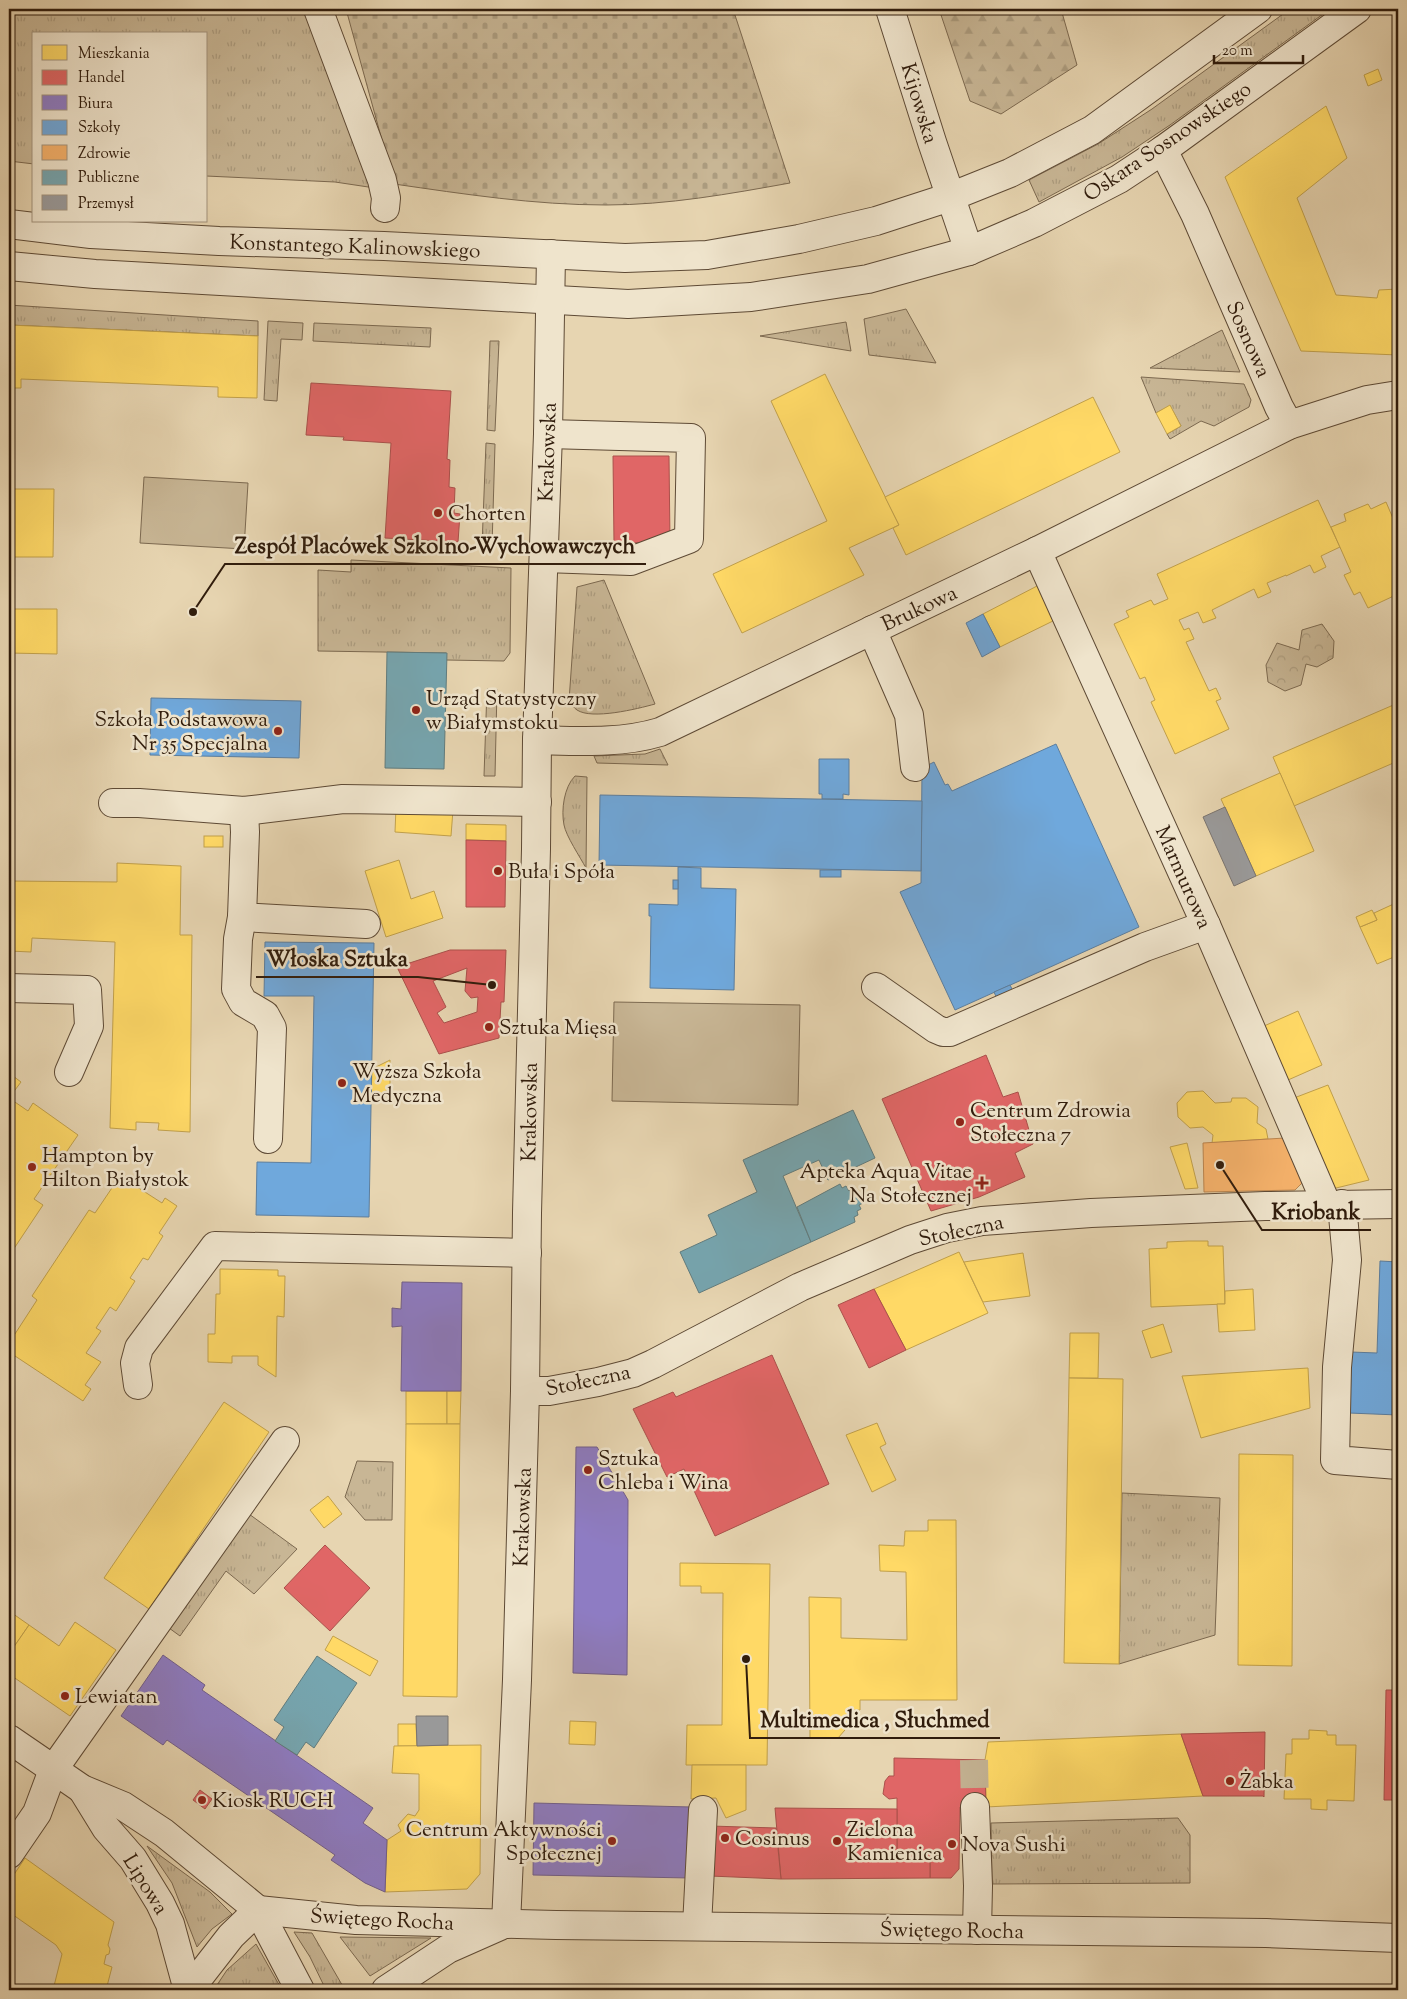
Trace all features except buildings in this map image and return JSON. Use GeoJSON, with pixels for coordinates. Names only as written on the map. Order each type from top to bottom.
{"type":"FeatureCollection","features":[{"type":"Feature","properties":{"kind":"street"},"geometry":{"type":"LineString","coordinates":[[318,9],[382,180],[386,208]]}},
{"type":"Feature","properties":{"kind":"street","name":"Kijowska"},"geometry":{"type":"LineString","coordinates":[[890,9],[969,251]]}},
{"type":"Feature","properties":{"kind":"street","name":"Oskara Sosnowskiego"},"geometry":{"type":"LineString","coordinates":[[550,301],[628,304],[751,297],[868,279],[969,251],[1034,223],[1119,179],[1357,9]]}},
{"type":"Feature","properties":{"kind":"street"},"geometry":{"type":"LineString","coordinates":[[551,254],[626,258],[707,255],[876,221],[950,197],[1010,173],[1092,130],[1248,12]]}},
{"type":"Feature","properties":{"kind":"street","name":"Sosnowa"},"geometry":{"type":"LineString","coordinates":[[1162,150],[1195,214],[1289,425]]}},
{"type":"Feature","properties":{"kind":"street","name":"Konstantego Kalinowskiego"},"geometry":{"type":"LineString","coordinates":[[9,224],[92,234],[551,254]]}},
{"type":"Feature","properties":{"kind":"street","name":"Krakowska"},"geometry":{"type":"LineString","coordinates":[[506,1924],[517,1670],[525,1391],[537,740],[548,434],[551,254]]}},
{"type":"Feature","properties":{"kind":"street","name":"Konstantego Kalinowskiego"},"geometry":{"type":"LineString","coordinates":[[9,266],[95,274],[550,301]]}},
{"type":"Feature","properties":{"kind":"street"},"geometry":{"type":"LineString","coordinates":[[1289,425],[1367,400],[1398,395]]}},
{"type":"Feature","properties":{"kind":"street","name":"Brukowa"},"geometry":{"type":"LineString","coordinates":[[537,740],[620,741],[660,732],[1037,551],[1289,425]]}},
{"type":"Feature","properties":{"kind":"street"},"geometry":{"type":"LineString","coordinates":[[544,558],[631,561],[689,538],[691,438],[548,434]]}},
{"type":"Feature","properties":{"kind":"street","name":"Marmurowa"},"geometry":{"type":"LineString","coordinates":[[1037,551],[1334,1204],[1347,1260],[1336,1367],[1335,1460],[1387,1464]]}},
{"type":"Feature","properties":{"kind":"street"},"geometry":{"type":"LineString","coordinates":[[872,630],[909,715],[915,767]]}},
{"type":"Feature","properties":{"kind":"street"},"geometry":{"type":"LineString","coordinates":[[113,802],[244,811],[343,799],[537,802]]}},
{"type":"Feature","properties":{"kind":"street"},"geometry":{"type":"LineString","coordinates":[[244,811],[242,917],[238,939],[236,989],[243,1002],[265,1015],[272,1028],[268,1139]]}},
{"type":"Feature","properties":{"kind":"street"},"geometry":{"type":"LineString","coordinates":[[242,917],[366,924]]}},
{"type":"Feature","properties":{"kind":"street"},"geometry":{"type":"LineString","coordinates":[[876,987],[936,1029],[950,1032],[1145,947],[1206,925]]}},
{"type":"Feature","properties":{"kind":"street"},"geometry":{"type":"LineString","coordinates":[[9,988],[87,990],[89,1026],[68,1072]]}},
{"type":"Feature","properties":{"kind":"street","name":"Stołeczna"},"geometry":{"type":"LineString","coordinates":[[525,1391],[549,1391],[633,1373],[800,1288],[910,1240],[947,1228],[982,1221],[1091,1213],[1334,1204],[1398,1204]]}},
{"type":"Feature","properties":{"kind":"street"},"geometry":{"type":"LineString","coordinates":[[138,1385],[135,1363],[139,1348],[215,1246],[527,1253]]}},
{"type":"Feature","properties":{"kind":"street"},"geometry":{"type":"LineString","coordinates":[[9,1854],[37,1813],[54,1770],[285,1441]]}},
{"type":"Feature","properties":{"kind":"street"},"geometry":{"type":"LineString","coordinates":[[1387,1464],[1398,1448]]}},
{"type":"Feature","properties":{"kind":"street","name":"Lipowa"},"geometry":{"type":"LineString","coordinates":[[9,1740],[82,1789],[123,1806],[164,1833],[258,1910]]}},
{"type":"Feature","properties":{"kind":"street","name":"Lipowa"},"geometry":{"type":"LineString","coordinates":[[82,1789],[106,1828],[133,1859],[160,1903],[170,1924],[189,1990]]}},
{"type":"Feature","properties":{"kind":"street"},"geometry":{"type":"LineString","coordinates":[[975,1807],[978,1886],[977,1930]]}},
{"type":"Feature","properties":{"kind":"street"},"geometry":{"type":"LineString","coordinates":[[698,1926],[703,1810]]}},
{"type":"Feature","properties":{"kind":"street"},"geometry":{"type":"LineString","coordinates":[[189,1990],[230,1936],[258,1910],[300,1990]]}},
{"type":"Feature","properties":{"kind":"street","name":"Świętego Rocha"},"geometry":{"type":"LineString","coordinates":[[258,1910],[356,1920],[506,1924],[1266,1933],[1398,1938]]}},
{"type":"Feature","properties":{"kind":"street","name":"Świętego Rocha"},"geometry":{"type":"LineString","coordinates":[[386,1990],[448,1949],[506,1924]]}},
{"type":"Feature","properties":{"kind":"green space"},"geometry":{"type":"Polygon","coordinates":[[[9,9],[307,9],[375,188],[335,182],[208,176],[208,32],[32,32],[32,164],[9,161],[9,9]]]}},
{"type":"Feature","properties":{"kind":"green space"},"geometry":{"type":"Polygon","coordinates":[[[346,9],[733,9],[790,183],[721,195],[629,205],[579,205],[526,201],[394,184],[346,9]]]}},
{"type":"Feature","properties":{"kind":"green space"},"geometry":{"type":"Polygon","coordinates":[[[939,9],[1061,9],[1077,65],[1001,114],[970,101],[939,9]]]}},
{"type":"Feature","properties":{"kind":"green space"},"geometry":{"type":"Polygon","coordinates":[[[1290,9],[1330,9],[1170,125],[1122,157],[1039,202],[1029,180],[1098,144],[1152,109],[1290,9]]]}},
{"type":"Feature","properties":{"kind":"green space"},"geometry":{"type":"Polygon","coordinates":[[[9,305],[258,321],[258,336],[9,325],[9,305]]]}},
{"type":"Feature","properties":{"kind":"green space"},"geometry":{"type":"Polygon","coordinates":[[[906,309],[936,363],[869,355],[864,319],[906,309]]]}},
{"type":"Feature","properties":{"kind":"green space"},"geometry":{"type":"Polygon","coordinates":[[[268,321],[303,323],[302,340],[281,339],[277,401],[264,400],[268,321]]]}},
{"type":"Feature","properties":{"kind":"green space"},"geometry":{"type":"Polygon","coordinates":[[[846,322],[851,351],[760,336],[846,322]]]}},
{"type":"Feature","properties":{"kind":"green space"},"geometry":{"type":"Polygon","coordinates":[[[314,323],[431,328],[430,347],[313,341],[314,323]]]}},
{"type":"Feature","properties":{"kind":"green space"},"geometry":{"type":"Polygon","coordinates":[[[1222,330],[1240,372],[1150,368],[1222,330]]]}},
{"type":"Feature","properties":{"kind":"green space"},"geometry":{"type":"Polygon","coordinates":[[[490,341],[499,341],[495,431],[487,430],[490,341]]]}},
{"type":"Feature","properties":{"kind":"green space"},"geometry":{"type":"Polygon","coordinates":[[[1141,377],[1244,384],[1251,400],[1249,407],[1214,426],[1201,421],[1170,439],[1167,434],[1181,426],[1170,406],[1156,413],[1141,377]]]}},
{"type":"Feature","properties":{"kind":"green space"},"geometry":{"type":"Polygon","coordinates":[[[486,443],[495,444],[492,547],[482,546],[486,443]]]}},
{"type":"Feature","properties":{"kind":"green space"},"geometry":{"type":"Polygon","coordinates":[[[144,477],[248,483],[244,549],[140,543],[144,477]]]}},
{"type":"Feature","properties":{"kind":"green space"},"geometry":{"type":"Polygon","coordinates":[[[351,560],[511,568],[510,653],[504,661],[446,660],[446,653],[318,651],[318,570],[351,572],[351,560]]]}},
{"type":"Feature","properties":{"kind":"green space"},"geometry":{"type":"Polygon","coordinates":[[[604,580],[655,704],[615,713],[584,713],[577,710],[569,701],[577,587],[604,580]]]}},
{"type":"Feature","properties":{"kind":"green space"},"geometry":{"type":"Polygon","coordinates":[[[1322,624],[1334,641],[1333,658],[1317,667],[1306,664],[1301,685],[1285,691],[1268,682],[1266,665],[1277,643],[1299,650],[1302,630],[1322,624]]]}},
{"type":"Feature","properties":{"kind":"green space"},"geometry":{"type":"Polygon","coordinates":[[[487,689],[497,689],[495,776],[484,776],[487,689]]]}},
{"type":"Feature","properties":{"kind":"green space"},"geometry":{"type":"Polygon","coordinates":[[[660,749],[668,765],[597,763],[594,756],[645,754],[660,749]]]}},
{"type":"Feature","properties":{"kind":"green space"},"geometry":{"type":"Polygon","coordinates":[[[575,776],[587,777],[586,868],[567,835],[563,819],[566,792],[575,776]]]}},
{"type":"Feature","properties":{"kind":"green space"},"geometry":{"type":"Polygon","coordinates":[[[614,1002],[800,1005],[798,1105],[612,1101],[614,1002]]]}},
{"type":"Feature","properties":{"kind":"green space"},"geometry":{"type":"Polygon","coordinates":[[[357,1461],[393,1462],[392,1520],[365,1520],[345,1497],[357,1461]]]}},
{"type":"Feature","properties":{"kind":"green space"},"geometry":{"type":"Polygon","coordinates":[[[1122,1493],[1220,1498],[1215,1635],[1119,1664],[1122,1493]]]}},
{"type":"Feature","properties":{"kind":"green space"},"geometry":{"type":"Polygon","coordinates":[[[249,1514],[297,1549],[254,1594],[226,1571],[180,1636],[169,1628],[249,1514]]]}},
{"type":"Feature","properties":{"kind":"green space"},"geometry":{"type":"Polygon","coordinates":[[[1178,1818],[1190,1835],[1190,1883],[992,1884],[991,1823],[1178,1818]]]}},
{"type":"Feature","properties":{"kind":"green space"},"geometry":{"type":"Polygon","coordinates":[[[147,1846],[210,1892],[232,1914],[212,1929],[197,1947],[172,1883],[147,1846]]]}},
{"type":"Feature","properties":{"kind":"green space"},"geometry":{"type":"Polygon","coordinates":[[[294,1932],[312,1933],[345,1990],[326,1990],[310,1957],[294,1932]]]}},
{"type":"Feature","properties":{"kind":"green space"},"geometry":{"type":"Polygon","coordinates":[[[340,1937],[431,1938],[370,1976],[340,1937]]]}},
{"type":"Feature","properties":{"kind":"green space"},"geometry":{"type":"Polygon","coordinates":[[[256,1944],[282,1990],[224,1990],[217,1985],[227,1970],[256,1944]]]}},
{"type":"Feature","properties":{"kind":"tunnel"},"geometry":{"type":"LineString","coordinates":[[974,1760],[975,1807]]}},
{"type":"Feature","properties":{"kind":"place","name":"Chorten"},"geometry":{"type":"Point","coordinates":[438,513]}},
{"type":"Feature","properties":{"kind":"place","name":"Zespół Placówek Szkolno-Wychowawczych"},"geometry":{"type":"Point","coordinates":[193,612]}},
{"type":"Feature","properties":{"kind":"place","name":"Urząd Statystyczny w Białymstoku"},"geometry":{"type":"Point","coordinates":[416,710]}},
{"type":"Feature","properties":{"kind":"place","name":"Szkoła Podstawowa Nr 35 Specjalna"},"geometry":{"type":"Point","coordinates":[278,731]}},
{"type":"Feature","properties":{"kind":"place","name":"Buła i Spóła"},"geometry":{"type":"Point","coordinates":[498,871]}},
{"type":"Feature","properties":{"kind":"place","name":"Włoska Sztuka"},"geometry":{"type":"Point","coordinates":[492,985]}},
{"type":"Feature","properties":{"kind":"place","name":"Sztuka Mięsa"},"geometry":{"type":"Point","coordinates":[489,1027]}},
{"type":"Feature","properties":{"kind":"place","name":"Wyższa Szkoła Medyczna"},"geometry":{"type":"Point","coordinates":[342,1083]}},
{"type":"Feature","properties":{"kind":"place","name":"Centrum Zdrowia Stołeczna 7"},"geometry":{"type":"Point","coordinates":[960,1122]}},
{"type":"Feature","properties":{"kind":"place","name":"Kriobank"},"geometry":{"type":"Point","coordinates":[1220,1165]}},
{"type":"Feature","properties":{"kind":"place","name":"Hampton by Hilton Białystok"},"geometry":{"type":"Point","coordinates":[32,1167]}},
{"type":"Feature","properties":{"kind":"place","name":"Apteka Aqua Vitae Na Stołecznej"},"geometry":{"type":"Point","coordinates":[982,1183]}},
{"type":"Feature","properties":{"kind":"place","name":"Sztuka Chleba i Wina"},"geometry":{"type":"Point","coordinates":[588,1470]}},
{"type":"Feature","properties":{"kind":"place","name":"Multimedica , Słuchmed"},"geometry":{"type":"Point","coordinates":[746,1659]}},
{"type":"Feature","properties":{"kind":"place","name":"Lewiatan"},"geometry":{"type":"Point","coordinates":[65,1696]}},
{"type":"Feature","properties":{"kind":"place","name":"Żabka"},"geometry":{"type":"Point","coordinates":[1230,1781]}},
{"type":"Feature","properties":{"kind":"place","name":"Kiosk RUCH"},"geometry":{"type":"Point","coordinates":[202,1800]}},
{"type":"Feature","properties":{"kind":"place","name":"Cosinus"},"geometry":{"type":"Point","coordinates":[725,1838]}},
{"type":"Feature","properties":{"kind":"place","name":"Centrum Aktywności Społecznej"},"geometry":{"type":"Point","coordinates":[612,1841]}},
{"type":"Feature","properties":{"kind":"place","name":"Zielona Kamienica"},"geometry":{"type":"Point","coordinates":[837,1841]}},
{"type":"Feature","properties":{"kind":"place","name":"Nova Sushi"},"geometry":{"type":"Point","coordinates":[952,1844]}}]}
